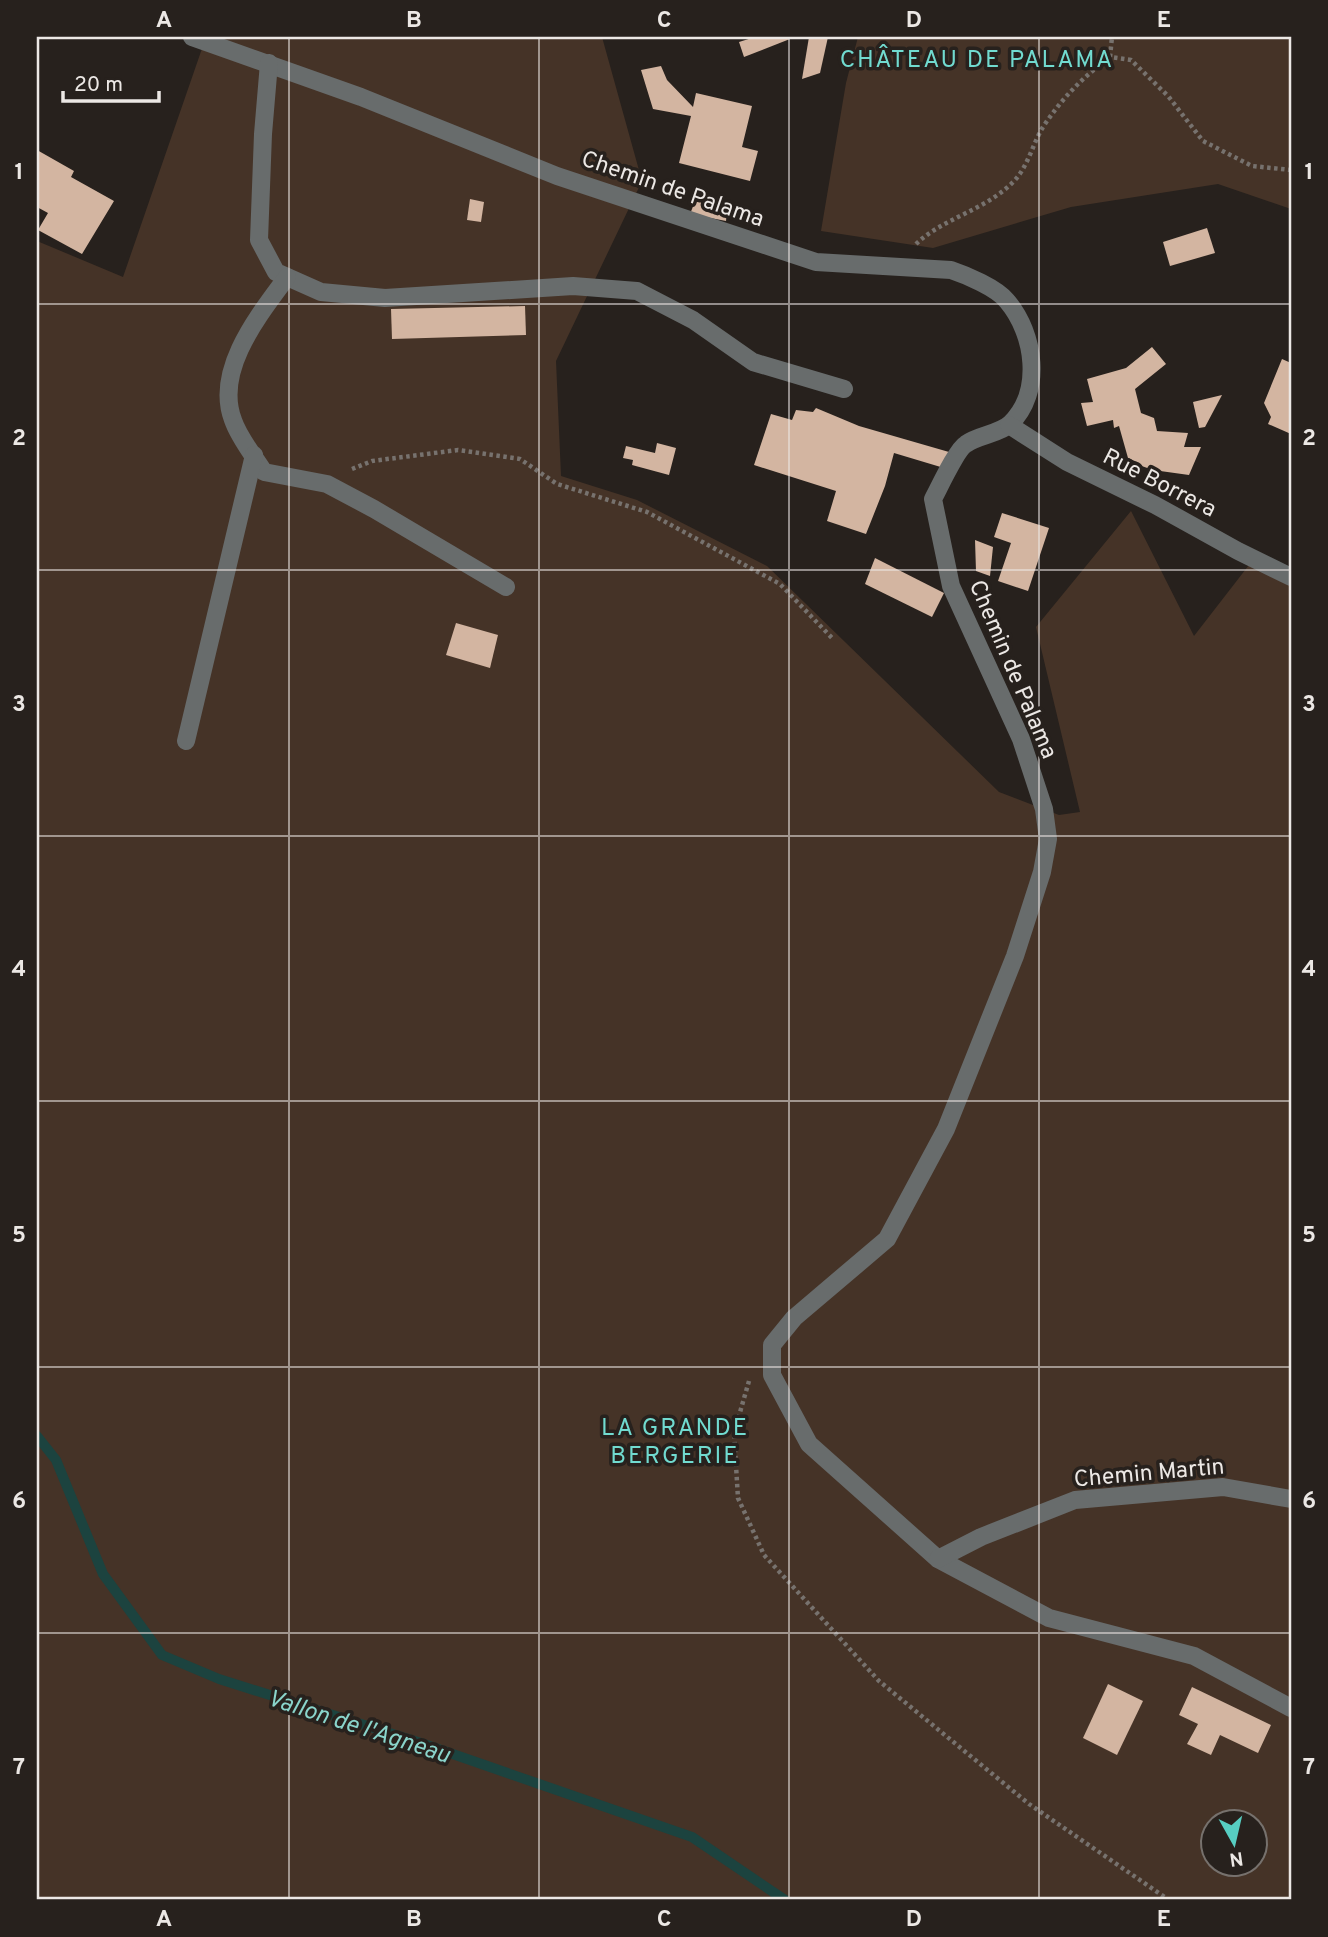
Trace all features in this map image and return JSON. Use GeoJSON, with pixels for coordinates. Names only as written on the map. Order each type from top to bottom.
{"type":"FeatureCollection","features":[{"type":"Feature","properties":{"kind":"street","name":"Chemin de Palama"},"geometry":{"type":"LineString","coordinates":[[192,37],[361,97],[558,176],[816,262],[951,270],[966,275],[1006,298],[1025,327],[1031,362],[1030,394],[1009,425],[964,444],[933,499],[951,586],[1021,738],[1044,809],[1048,839],[1042,872],[1015,956],[946,1129],[887,1239],[794,1318],[772,1345]]}},
{"type":"Feature","properties":{"kind":"street"},"geometry":{"type":"LineString","coordinates":[[270,63],[262,134],[259,240],[276,272],[321,292],[385,298],[573,286],[636,291],[693,320],[753,362],[844,389]]}},
{"type":"Feature","properties":{"kind":"street"},"geometry":{"type":"LineString","coordinates":[[287,277],[252,325],[228,380],[232,419],[264,472],[327,484],[506,587]]}},
{"type":"Feature","properties":{"kind":"street","name":"Rue Borrera"},"geometry":{"type":"LineString","coordinates":[[1009,425],[1067,462],[1291,577]]}},
{"type":"Feature","properties":{"kind":"street"},"geometry":{"type":"LineString","coordinates":[[186,741],[254,455]]}},
{"type":"Feature","properties":{"kind":"street"},"geometry":{"type":"LineString","coordinates":[[772,1345],[772,1375],[809,1444],[938,1559],[1049,1618],[1194,1656],[1291,1708]]}},
{"type":"Feature","properties":{"kind":"street","name":"Chemin Martin"},"geometry":{"type":"LineString","coordinates":[[938,1559],[981,1537],[1075,1500],[1223,1487],[1291,1499]]}},
{"type":"Feature","properties":{"kind":"path"},"geometry":{"type":"LineString","coordinates":[[1110,57],[1112,37]]}},
{"type":"Feature","properties":{"kind":"path"},"geometry":{"type":"LineString","coordinates":[[893,267],[926,235],[978,209],[1017,179],[1043,127],[1079,80],[1110,57],[1131,60],[1168,96],[1203,141],[1252,166],[1291,170]]}},
{"type":"Feature","properties":{"kind":"path"},"geometry":{"type":"LineString","coordinates":[[315,482],[372,461],[458,450],[520,459],[557,484],[647,512],[780,584],[834,639]]}},
{"type":"Feature","properties":{"kind":"path"},"geometry":{"type":"LineString","coordinates":[[772,1345],[747,1385],[734,1433],[737,1498],[764,1555],[878,1681],[1029,1804],[1169,1900]]}},
{"type":"Feature","properties":{"kind":"shaded area"},"geometry":{"type":"Polygon","coordinates":[[[206,37],[602,37],[642,181],[556,361],[561,476],[637,500],[767,566],[999,792],[1059,815],[1080,812],[1036,627],[1131,511],[1194,636],[1249,565],[1291,581],[1291,1900],[37,1900],[37,241],[123,277],[206,37]]]}},
{"type":"Feature","properties":{"kind":"shaded area"},"geometry":{"type":"Polygon","coordinates":[[[858,37],[1291,37],[1291,209],[1218,184],[1071,207],[933,248],[821,231],[846,83],[858,37]]]}},
{"type":"Feature","properties":{"kind":"building"},"geometry":{"type":"Polygon","coordinates":[[[755,37],[795,37],[744,57],[739,42],[755,37]]]}},
{"type":"Feature","properties":{"kind":"building"},"geometry":{"type":"Polygon","coordinates":[[[809,37],[828,37],[820,73],[802,79],[809,37]]]}},
{"type":"Feature","properties":{"kind":"building"},"geometry":{"type":"Polygon","coordinates":[[[661,66],[667,80],[693,107],[696,93],[752,106],[742,147],[758,151],[750,181],[679,163],[691,116],[653,109],[641,70],[661,66]]]}},
{"type":"Feature","properties":{"kind":"building"},"geometry":{"type":"Polygon","coordinates":[[[37,150],[74,171],[71,177],[114,201],[82,254],[38,230],[48,213],[37,207],[37,150]]]}},
{"type":"Feature","properties":{"kind":"building"},"geometry":{"type":"Polygon","coordinates":[[[698,194],[728,201],[726,221],[690,214],[698,194]]]}},
{"type":"Feature","properties":{"kind":"building"},"geometry":{"type":"Polygon","coordinates":[[[470,199],[484,202],[481,222],[467,220],[470,199]]]}},
{"type":"Feature","properties":{"kind":"building"},"geometry":{"type":"Polygon","coordinates":[[[1207,228],[1215,253],[1170,266],[1163,242],[1207,228]]]}},
{"type":"Feature","properties":{"kind":"building"},"geometry":{"type":"Polygon","coordinates":[[[525,306],[526,335],[392,339],[391,309],[525,306]]]}},
{"type":"Feature","properties":{"kind":"building"},"geometry":{"type":"Polygon","coordinates":[[[1152,347],[1166,364],[1135,389],[1141,413],[1154,418],[1157,431],[1188,433],[1184,447],[1201,447],[1189,475],[1153,470],[1136,464],[1137,462],[1128,458],[1119,426],[1114,428],[1113,420],[1087,426],[1081,403],[1093,402],[1087,379],[1126,368],[1152,347]]]}},
{"type":"Feature","properties":{"kind":"building"},"geometry":{"type":"Polygon","coordinates":[[[1282,359],[1291,363],[1291,434],[1268,424],[1271,417],[1264,403],[1282,359]]]}},
{"type":"Feature","properties":{"kind":"building"},"geometry":{"type":"Polygon","coordinates":[[[1222,395],[1205,427],[1199,428],[1193,402],[1222,395]]]}},
{"type":"Feature","properties":{"kind":"building"},"geometry":{"type":"Polygon","coordinates":[[[816,408],[859,426],[949,452],[944,468],[894,453],[885,486],[866,534],[827,521],[836,491],[754,465],[771,414],[792,420],[796,410],[813,412],[816,408]]]}},
{"type":"Feature","properties":{"kind":"building"},"geometry":{"type":"Polygon","coordinates":[[[657,443],[676,448],[669,475],[632,465],[633,460],[623,458],[626,446],[655,453],[657,443]]]}},
{"type":"Feature","properties":{"kind":"building"},"geometry":{"type":"Polygon","coordinates":[[[1002,513],[1049,528],[1028,591],[998,581],[1011,543],[994,537],[1002,513]]]}},
{"type":"Feature","properties":{"kind":"building"},"geometry":{"type":"Polygon","coordinates":[[[975,540],[993,547],[990,576],[976,571],[975,540]]]}},
{"type":"Feature","properties":{"kind":"building"},"geometry":{"type":"Polygon","coordinates":[[[875,558],[944,593],[932,617],[865,584],[875,558]]]}},
{"type":"Feature","properties":{"kind":"building"},"geometry":{"type":"Polygon","coordinates":[[[456,623],[498,635],[490,668],[446,655],[456,623]]]}},
{"type":"Feature","properties":{"kind":"building"},"geometry":{"type":"Polygon","coordinates":[[[1108,1684],[1143,1701],[1117,1755],[1083,1738],[1108,1684]]]}},
{"type":"Feature","properties":{"kind":"building"},"geometry":{"type":"Polygon","coordinates":[[[1192,1687],[1271,1725],[1258,1753],[1220,1735],[1211,1755],[1187,1744],[1198,1724],[1179,1715],[1192,1687]]]}},
{"type":"Feature","properties":{"kind":"waterway","name":"Vallon de l'Agneau"},"geometry":{"type":"LineString","coordinates":[[37,1436],[56,1460],[103,1574],[162,1655],[219,1679],[421,1743],[692,1837],[785,1900]]}},
{"type":"Feature","properties":{"kind":"district","name":"CHÂTEAU DE PALAMA"},"geometry":{"type":"Point","coordinates":[977,59]}},
{"type":"Feature","properties":{"kind":"district","name":"LA GRANDE BERGERIE"},"geometry":{"type":"Point","coordinates":[675,1441]}}]}
